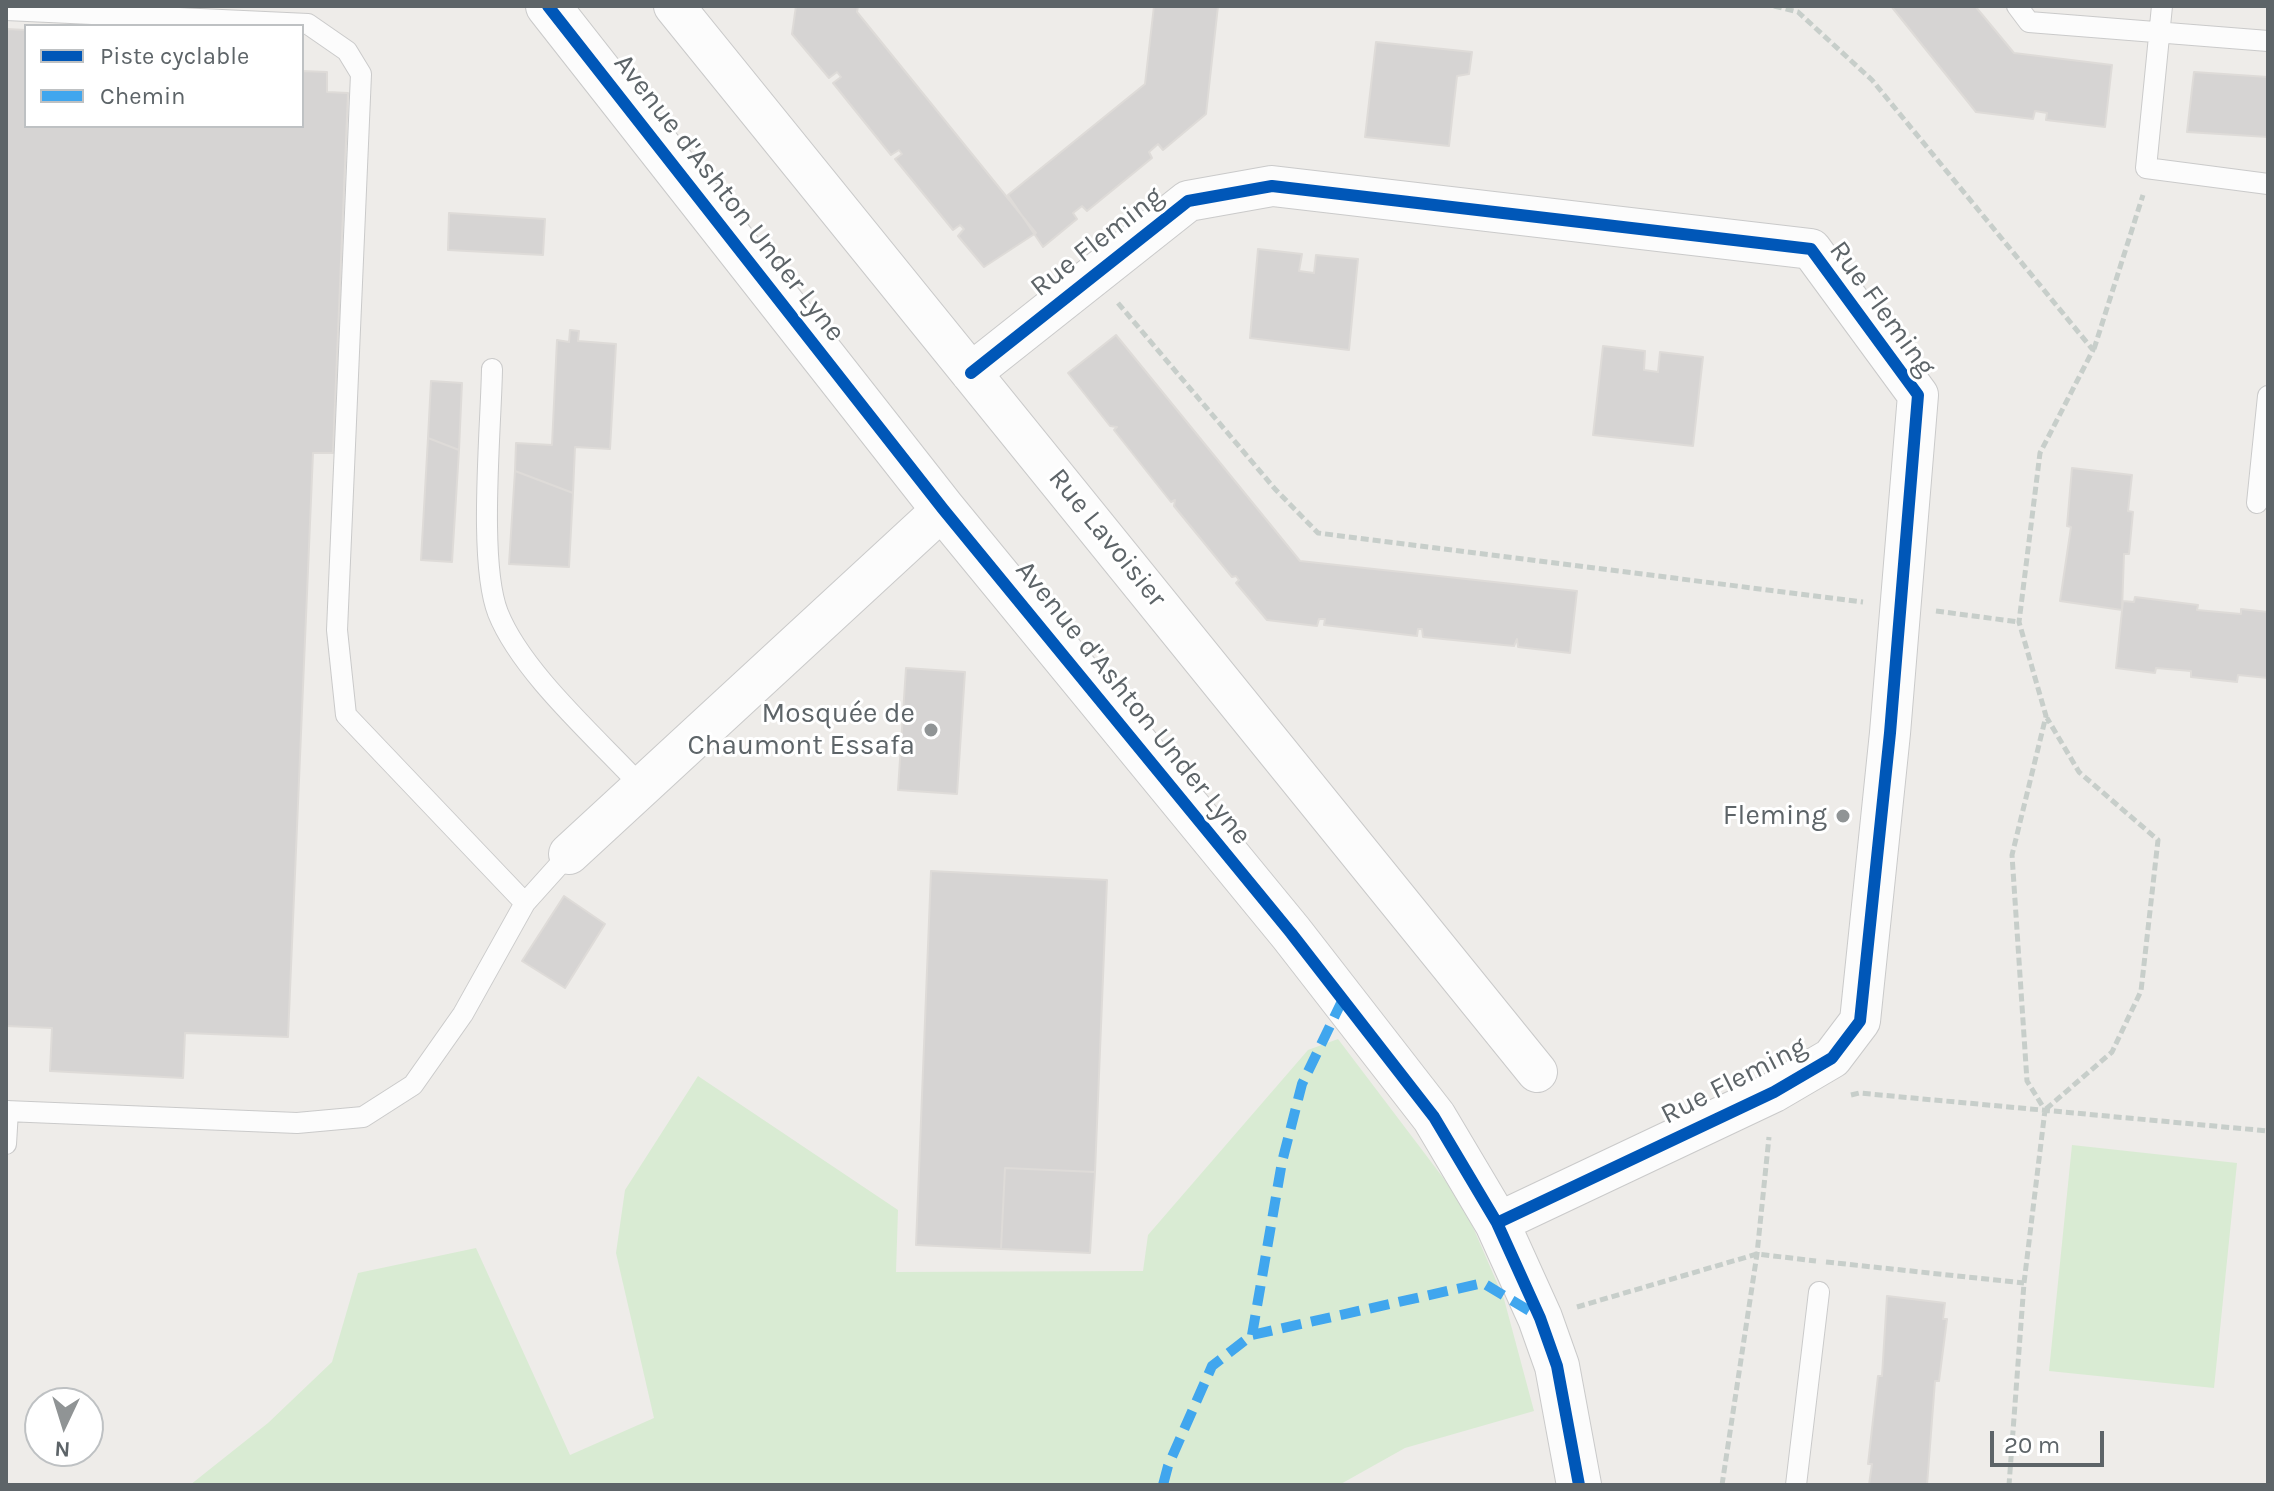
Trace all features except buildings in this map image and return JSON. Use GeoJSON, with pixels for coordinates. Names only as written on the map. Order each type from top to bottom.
{"type":"FeatureCollection","features":[{"type":"Feature","properties":{"kind":"street","name":"Avenue d'Ashton Under Lyne"},"geometry":{"type":"LineString","coordinates":[[548,6],[943,509],[1357,1016],[1434,1117],[1497,1223],[1540,1318],[1557,1366],[1579,1485]]}},
{"type":"Feature","properties":{"kind":"street","name":"Rue Lavoisier"},"geometry":{"type":"LineString","coordinates":[[674,6],[1055,472],[1537,1072]]}},
{"type":"Feature","properties":{"kind":"street","name":"Rue Fleming"},"geometry":{"type":"LineString","coordinates":[[971,373],[1188,201],[1272,186],[1811,249],[1918,395],[1860,1021],[1832,1058],[1774,1092],[1497,1223]]}},
{"type":"Feature","properties":{"kind":"street"},"geometry":{"type":"LineString","coordinates":[[569,854],[943,509]]}},
{"type":"Feature","properties":{"kind":"lane"},"geometry":{"type":"LineString","coordinates":[[2017,6],[2029,22],[2268,41]]}},
{"type":"Feature","properties":{"kind":"lane"},"geometry":{"type":"LineString","coordinates":[[2162,6],[2146,168],[2268,184]]}},
{"type":"Feature","properties":{"kind":"lane"},"geometry":{"type":"LineString","coordinates":[[6,10],[308,24],[347,51],[361,74],[337,630],[346,715],[525,903]]}},
{"type":"Feature","properties":{"kind":"lane"},"geometry":{"type":"LineString","coordinates":[[492,369],[488,563],[498,612],[525,660],[642,787]]}},
{"type":"Feature","properties":{"kind":"lane"},"geometry":{"type":"LineString","coordinates":[[2257,503],[2268,396]]}},
{"type":"Feature","properties":{"kind":"lane"},"geometry":{"type":"LineString","coordinates":[[6,1144],[7,1111],[297,1123],[363,1117],[413,1085],[463,1014],[525,903],[569,854]]}},
{"type":"Feature","properties":{"kind":"lane"},"geometry":{"type":"LineString","coordinates":[[1796,1485],[1819,1292]]}},
{"type":"Feature","properties":{"kind":"path"},"geometry":{"type":"LineString","coordinates":[[1774,6],[1798,12],[1872,80],[2093,350]]}},
{"type":"Feature","properties":{"kind":"path"},"geometry":{"type":"LineString","coordinates":[[2045,1110],[2112,1052],[2141,991],[2158,840],[2079,772],[2046,716],[2019,622],[2040,453],[2093,350],[2143,194],[2146,168]]}},
{"type":"Feature","properties":{"kind":"path"},"geometry":{"type":"LineString","coordinates":[[1093,274],[1275,489],[1318,533],[2019,622]]}},
{"type":"Feature","properties":{"kind":"path"},"geometry":{"type":"LineString","coordinates":[[2009,1485],[2024,1283],[2045,1110],[2027,1081],[2012,855],[2046,716]]}},
{"type":"Feature","properties":{"kind":"path"},"geometry":{"type":"LineString","coordinates":[[1722,1485],[1757,1254],[1774,1092]]}},
{"type":"Feature","properties":{"kind":"path"},"geometry":{"type":"LineString","coordinates":[[1845,1097],[1859,1093],[2268,1131]]}},
{"type":"Feature","properties":{"kind":"path"},"geometry":{"type":"LineString","coordinates":[[1540,1318],[1757,1254],[2024,1283]]}},
{"type":"Feature","properties":{"kind":"green space"},"geometry":{"type":"Polygon","coordinates":[[[1338,1039],[1463,1204],[1504,1299],[1534,1411],[1405,1448],[1339,1485],[190,1485],[268,1423],[332,1362],[358,1273],[476,1248],[570,1455],[654,1418],[616,1253],[625,1190],[698,1076],[898,1210],[896,1272],[1143,1271],[1148,1235],[1308,1050],[1338,1039]]]}},
{"type":"Feature","properties":{"kind":"green space"},"geometry":{"type":"Polygon","coordinates":[[[2072,1145],[2237,1163],[2214,1388],[2049,1371],[2072,1145]]]}},
{"type":"Feature","properties":{"kind":"marked path"},"geometry":{"type":"LineString","coordinates":[[1252,1335],[1282,1162],[1302,1084],[1343,999]]}},
{"type":"Feature","properties":{"kind":"marked path"},"geometry":{"type":"LineString","coordinates":[[1163,1485],[1168,1466],[1212,1366],[1252,1335],[1483,1283],[1538,1316]]}},
{"type":"Feature","properties":{"kind":"cycle path"},"geometry":{"type":"LineString","coordinates":[[548,6],[943,509],[1291,933],[1434,1117],[1497,1223],[1540,1318],[1557,1366],[1579,1485]]}},
{"type":"Feature","properties":{"kind":"cycle path"},"geometry":{"type":"LineString","coordinates":[[971,373],[1188,201],[1272,186],[1811,249],[1918,395],[1890,733],[1860,1021],[1832,1058],[1774,1092],[1497,1223]]}},
{"type":"Feature","properties":{"kind":"place","name":"Mosquée de Chaumont Essafa"},"geometry":{"type":"Point","coordinates":[931,730]}},
{"type":"Feature","properties":{"kind":"place","name":"Fleming"},"geometry":{"type":"Point","coordinates":[1843,816]}}]}
